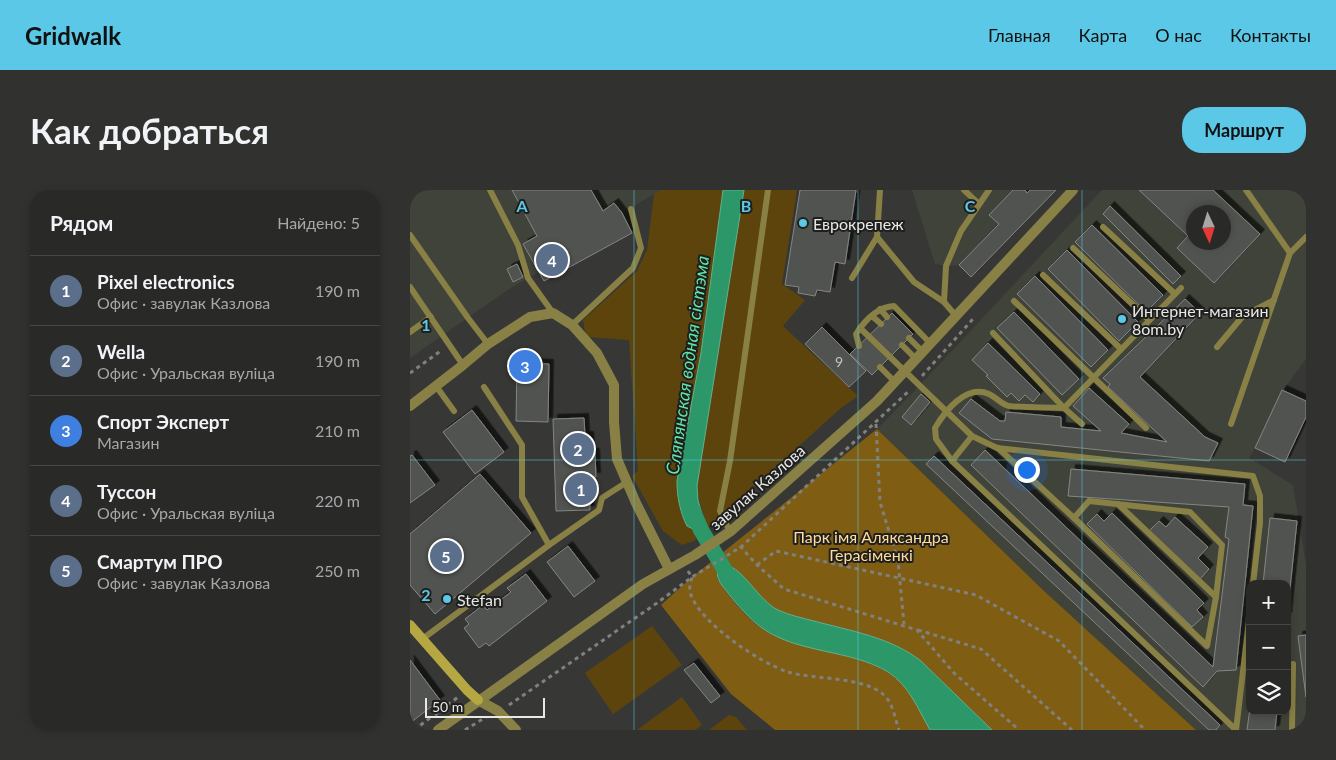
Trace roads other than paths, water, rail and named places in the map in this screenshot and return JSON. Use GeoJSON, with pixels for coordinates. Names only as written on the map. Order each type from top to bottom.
{"type":"FeatureCollection","features":[{"type":"Feature","properties":{"kind":"street","name":"завулак Казлова"},"geometry":{"type":"LineString","coordinates":[[438,730],[643,584],[695,555],[730,532],[877,401],[1073,190]]}},
{"type":"Feature","properties":{"kind":"street"},"geometry":{"type":"LineString","coordinates":[[410,406],[488,344],[530,317],[553,312],[572,325],[597,353],[614,385],[617,459],[669,569]]}},
{"type":"Feature","properties":{"kind":"street"},"geometry":{"type":"LineString","coordinates":[[410,625],[466,690],[478,700],[498,711],[516,730]]}},
{"type":"Feature","properties":{"kind":"lane"},"geometry":{"type":"LineString","coordinates":[[490,190],[518,245],[528,278],[553,312]]}},
{"type":"Feature","properties":{"kind":"lane"},"geometry":{"type":"LineString","coordinates":[[730,532],[720,511],[730,461],[768,190]]}},
{"type":"Feature","properties":{"kind":"lane"},"geometry":{"type":"LineString","coordinates":[[852,278],[878,237],[880,190]]}},
{"type":"Feature","properties":{"kind":"lane"},"geometry":{"type":"LineString","coordinates":[[964,190],[980,204]]}},
{"type":"Feature","properties":{"kind":"lane"},"geometry":{"type":"LineString","coordinates":[[944,302],[946,266],[961,230],[990,190]]}},
{"type":"Feature","properties":{"kind":"lane"},"geometry":{"type":"LineString","coordinates":[[1246,190],[1290,254]]}},
{"type":"Feature","properties":{"kind":"lane"},"geometry":{"type":"LineString","coordinates":[[572,325],[633,268],[641,248],[631,209]]}},
{"type":"Feature","properties":{"kind":"lane"},"geometry":{"type":"LineString","coordinates":[[1103,227],[1175,294]]}},
{"type":"Feature","properties":{"kind":"lane"},"geometry":{"type":"LineString","coordinates":[[410,234],[488,344]]}},
{"type":"Feature","properties":{"kind":"lane"},"geometry":{"type":"LineString","coordinates":[[878,237],[914,282],[944,302],[956,316]]}},
{"type":"Feature","properties":{"kind":"lane"},"geometry":{"type":"LineString","coordinates":[[1231,424],[1290,254],[1306,237]]}},
{"type":"Feature","properties":{"kind":"lane"},"geometry":{"type":"LineString","coordinates":[[1073,248],[1149,320]]}},
{"type":"Feature","properties":{"kind":"lane"},"geometry":{"type":"LineString","coordinates":[[1043,274],[1121,349]]}},
{"type":"Feature","properties":{"kind":"lane"},"geometry":{"type":"LineString","coordinates":[[410,287],[463,365]]}},
{"type":"Feature","properties":{"kind":"lane"},"geometry":{"type":"LineString","coordinates":[[1181,288],[1064,408],[1007,406],[990,395],[971,392],[945,411],[934,428],[936,439],[952,461],[1236,730]]}},
{"type":"Feature","properties":{"kind":"lane"},"geometry":{"type":"LineString","coordinates":[[1217,347],[1243,316],[1274,300]]}},
{"type":"Feature","properties":{"kind":"lane"},"geometry":{"type":"LineString","coordinates":[[1014,301],[1146,428]]}},
{"type":"Feature","properties":{"kind":"lane"},"geometry":{"type":"LineString","coordinates":[[859,346],[856,334],[860,328],[880,309],[894,306],[931,344]]}},
{"type":"Feature","properties":{"kind":"lane"},"geometry":{"type":"LineString","coordinates":[[880,309],[888,317]]}},
{"type":"Feature","properties":{"kind":"lane"},"geometry":{"type":"LineString","coordinates":[[872,316],[880,324]]}},
{"type":"Feature","properties":{"kind":"lane"},"geometry":{"type":"LineString","coordinates":[[410,332],[431,317]]}},
{"type":"Feature","properties":{"kind":"lane"},"geometry":{"type":"LineString","coordinates":[[860,328],[972,436],[997,448],[1074,518],[1207,646],[1216,597],[1222,545],[1190,512],[1089,501],[1074,518]]}},
{"type":"Feature","properties":{"kind":"lane"},"geometry":{"type":"LineString","coordinates":[[993,332],[1064,408],[1082,424]]}},
{"type":"Feature","properties":{"kind":"lane"},"geometry":{"type":"LineString","coordinates":[[909,338],[919,355]]}},
{"type":"Feature","properties":{"kind":"lane"},"geometry":{"type":"LineString","coordinates":[[902,345],[919,355]]}},
{"type":"Feature","properties":{"kind":"lane"},"geometry":{"type":"LineString","coordinates":[[880,367],[894,382]]}},
{"type":"Feature","properties":{"kind":"lane"},"geometry":{"type":"LineString","coordinates":[[436,386],[454,410]]}},
{"type":"Feature","properties":{"kind":"lane"},"geometry":{"type":"LineString","coordinates":[[484,386],[522,444],[522,497],[549,545]]}},
{"type":"Feature","properties":{"kind":"lane"},"geometry":{"type":"LineString","coordinates":[[952,461],[972,436]]}},
{"type":"Feature","properties":{"kind":"lane"},"geometry":{"type":"LineString","coordinates":[[997,448],[1254,476],[1260,496],[1260,523],[1253,580]]}},
{"type":"Feature","properties":{"kind":"lane"},"geometry":{"type":"LineString","coordinates":[[422,640],[599,510],[602,498],[627,482]]}},
{"type":"Feature","properties":{"kind":"lane"},"geometry":{"type":"LineString","coordinates":[[1118,504],[1216,597]]}},
{"type":"Feature","properties":{"kind":"lane"},"geometry":{"type":"LineString","coordinates":[[1236,730],[1249,625]]}},
{"type":"Feature","properties":{"kind":"lane"},"geometry":{"type":"LineString","coordinates":[[1292,730],[1294,664]]}},
{"type":"Feature","properties":{"kind":"waterway","name":"Сляпянская водная сістэма"},"geometry":{"type":"LineString","coordinates":[[692,509],[701,530],[733,584]]}},
{"type":"Feature","properties":{"kind":"place","name":"Еврокрепеж"},"geometry":{"type":"Point","coordinates":[803,223]}},
{"type":"Feature","properties":{"kind":"place","name":"Туссон"},"geometry":{"type":"Point","coordinates":[552,260]}},
{"type":"Feature","properties":{"kind":"place","name":"Интернет-магазин 8om.by"},"geometry":{"type":"Point","coordinates":[1122,319]}},
{"type":"Feature","properties":{"kind":"place","name":"Спорт Эксперт"},"geometry":{"type":"Point","coordinates":[525,366]}},
{"type":"Feature","properties":{"kind":"place","name":"Wella"},"geometry":{"type":"Point","coordinates":[578,449]}},
{"type":"Feature","properties":{"kind":"place","name":"Pixel electronics"},"geometry":{"type":"Point","coordinates":[581,489]}},
{"type":"Feature","properties":{"kind":"place","name":"Смартум ПРО"},"geometry":{"type":"Point","coordinates":[446,556]}},
{"type":"Feature","properties":{"kind":"place","name":"Stefan"},"geometry":{"type":"Point","coordinates":[447,599]}},
{"type":"Feature","properties":{"kind":"park label","name":"Парк імя Аляксандра Герасіменкі"},"geometry":{"type":"Point","coordinates":[871,545]}}]}
